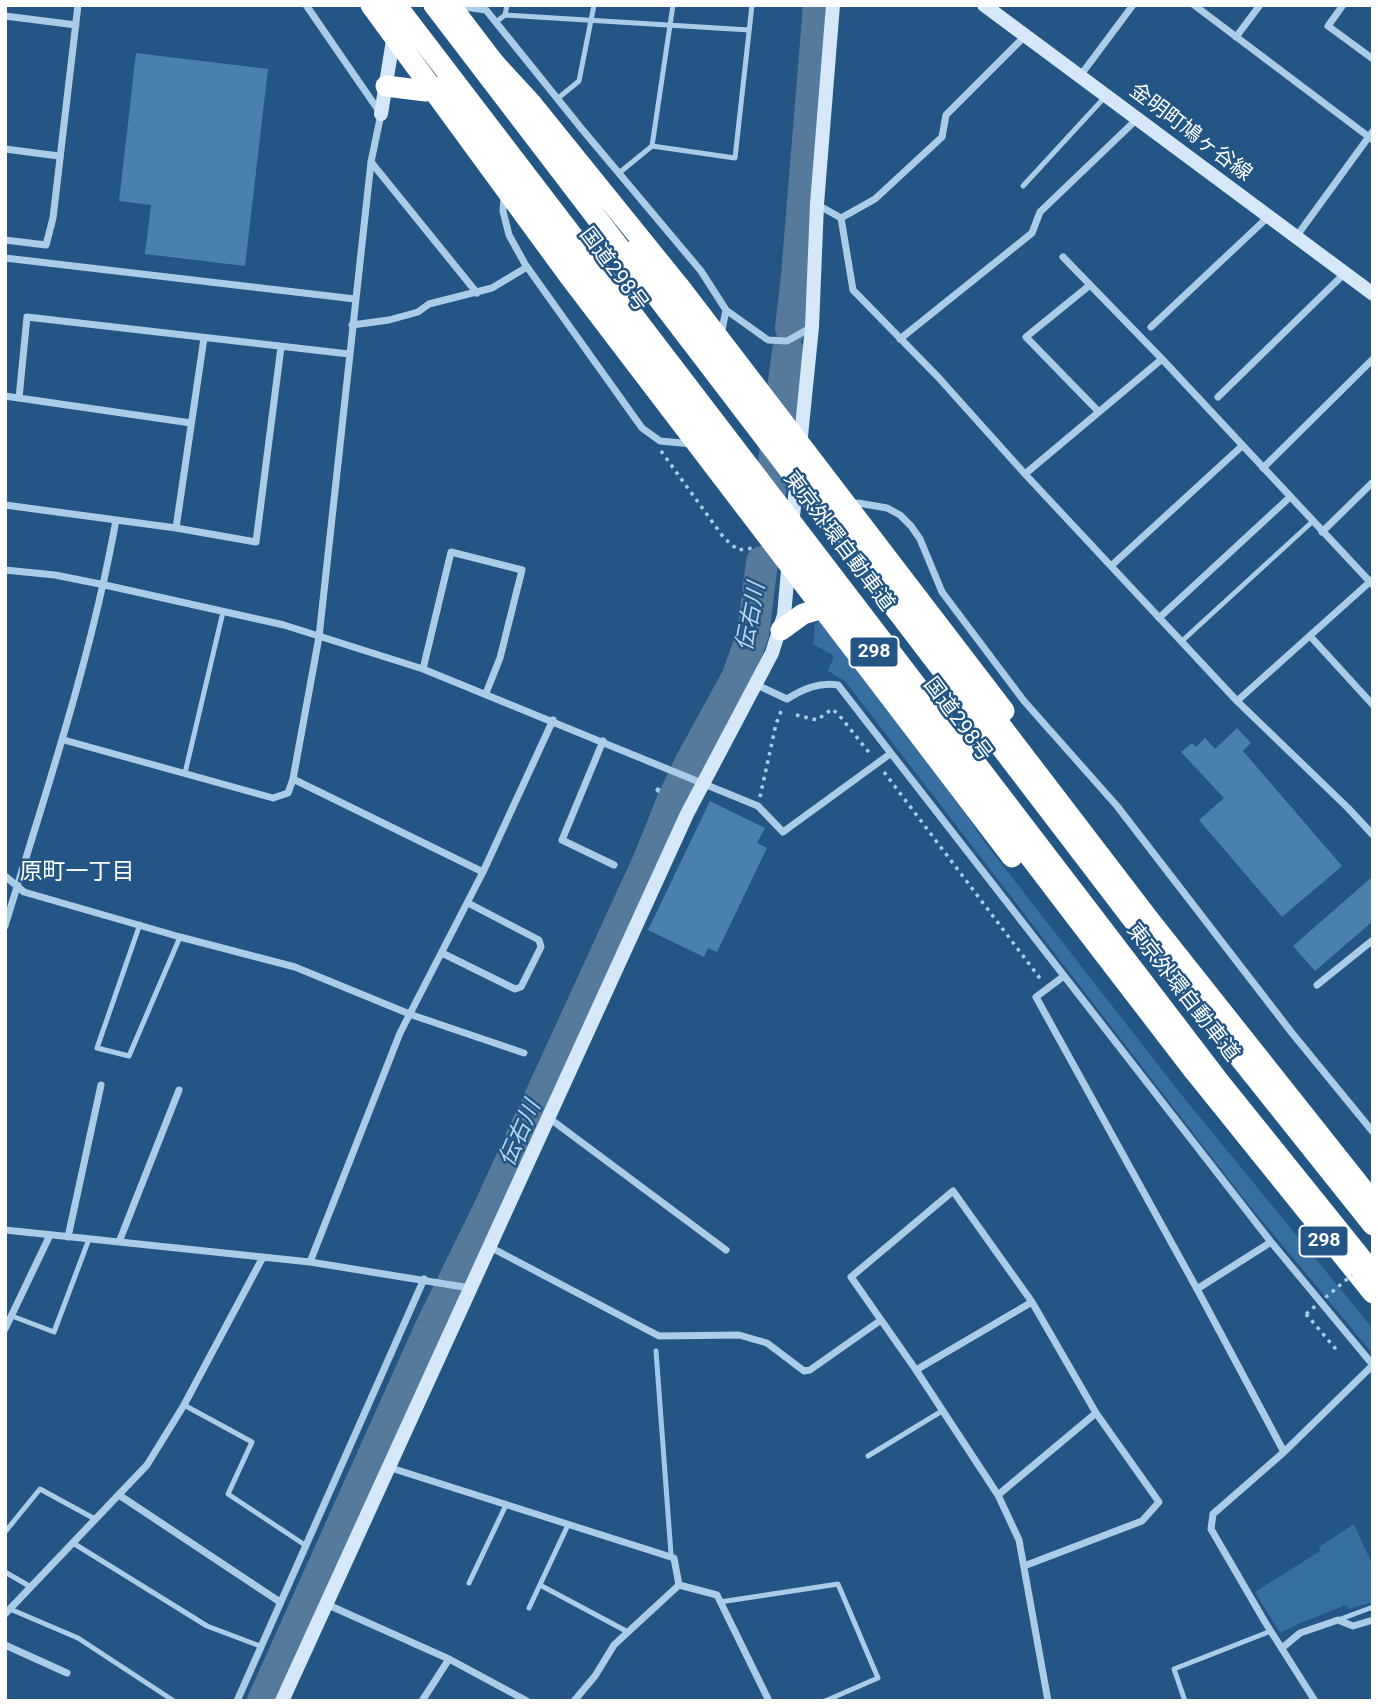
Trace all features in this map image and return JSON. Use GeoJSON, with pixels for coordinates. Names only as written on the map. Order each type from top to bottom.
{"type":"FeatureCollection","features":[{"type":"Feature","properties":{"kind":"highway"},"geometry":{"type":"LineString","coordinates":[[371,5],[570,277],[1012,857],[1195,1072]]}},
{"type":"Feature","properties":{"kind":"highway","name":"国道298号"},"geometry":{"type":"LineString","coordinates":[[381,5],[397,11],[444,88],[717,447],[1195,1072],[1373,1293]]}},
{"type":"Feature","properties":{"kind":"highway","name":"東京外環自動車道"},"geometry":{"type":"LineString","coordinates":[[434,5],[1211,1022],[1373,1225]]}},
{"type":"Feature","properties":{"kind":"highway"},"geometry":{"type":"LineString","coordinates":[[442,5],[531,103],[678,285],[1135,881],[1242,1040]]}},
{"type":"Feature","properties":{"kind":"highway","name":"国道298号"},"geometry":{"type":"LineString","coordinates":[[452,5],[1242,1040],[1373,1202]]}},
{"type":"Feature","properties":{"kind":"highway","name":"東京外環自動車道"},"geometry":{"type":"LineString","coordinates":[[397,11],[1201,1057],[1363,1274]]}},
{"type":"Feature","properties":{"kind":"highway"},"geometry":{"type":"LineString","coordinates":[[386,86],[426,91],[444,88]]}},
{"type":"Feature","properties":{"kind":"highway"},"geometry":{"type":"LineString","coordinates":[[780,630],[803,614],[837,604]]}},
{"type":"Feature","properties":{"kind":"highway"},"geometry":{"type":"LineString","coordinates":[[1320,1139],[1373,1196]]}},
{"type":"Feature","properties":{"kind":"highway","name":"298"},"geometry":{"type":"LineString","coordinates":[[1276,1174],[1373,1307]]}},
{"type":"Feature","properties":{"kind":"street"},"geometry":{"type":"LineString","coordinates":[[5,240],[46,245],[53,218],[78,5]]}},
{"type":"Feature","properties":{"kind":"street"},"geometry":{"type":"LineString","coordinates":[[306,5],[381,114]]}},
{"type":"Feature","properties":{"kind":"street"},"geometry":{"type":"LineString","coordinates":[[452,5],[486,10],[701,271],[726,310],[768,340],[787,341],[812,327]]}},
{"type":"Feature","properties":{"kind":"street"},"geometry":{"type":"LineString","coordinates":[[282,1701],[467,1287],[490,1247],[549,1118],[698,782],[757,685],[780,630],[784,615],[812,327],[817,204],[833,5]]}},
{"type":"Feature","properties":{"kind":"street","name":"金明町鳩ヶ谷線"},"geometry":{"type":"LineString","coordinates":[[984,5],[1373,294]]}},
{"type":"Feature","properties":{"kind":"street"},"geometry":{"type":"LineString","coordinates":[[1079,77],[1133,5]]}},
{"type":"Feature","properties":{"kind":"street"},"geometry":{"type":"LineString","coordinates":[[1194,5],[1371,136],[1296,237]]}},
{"type":"Feature","properties":{"kind":"street"},"geometry":{"type":"LineString","coordinates":[[1236,37],[1260,5]]}},
{"type":"Feature","properties":{"kind":"street"},"geometry":{"type":"LineString","coordinates":[[1343,5],[1328,26],[1373,59]]}},
{"type":"Feature","properties":{"kind":"street"},"geometry":{"type":"LineString","coordinates":[[64,740],[273,798],[288,793],[293,779],[319,637],[371,162],[397,11]]}},
{"type":"Feature","properties":{"kind":"street"},"geometry":{"type":"LineString","coordinates":[[5,16],[76,25]]}},
{"type":"Feature","properties":{"kind":"street"},"geometry":{"type":"LineString","coordinates":[[841,218],[875,199],[942,137],[946,115],[1026,36]]}},
{"type":"Feature","properties":{"kind":"street"},"geometry":{"type":"LineString","coordinates":[[900,339],[1032,233],[1040,212],[1137,119]]}},
{"type":"Feature","properties":{"kind":"street"},"geometry":{"type":"LineString","coordinates":[[5,149],[59,156]]}},
{"type":"Feature","properties":{"kind":"street"},"geometry":{"type":"LineString","coordinates":[[371,162],[477,293]]}},
{"type":"Feature","properties":{"kind":"street"},"geometry":{"type":"LineString","coordinates":[[507,170],[503,211],[509,234],[527,267],[642,428],[660,441],[717,447]]}},
{"type":"Feature","properties":{"kind":"street"},"geometry":{"type":"LineString","coordinates":[[817,204],[841,218]]}},
{"type":"Feature","properties":{"kind":"street"},"geometry":{"type":"LineString","coordinates":[[1151,327],[1269,217]]}},
{"type":"Feature","properties":{"kind":"street"},"geometry":{"type":"LineString","coordinates":[[841,218],[853,290],[939,377],[1025,474],[1237,701],[1373,835]]}},
{"type":"Feature","properties":{"kind":"street"},"geometry":{"type":"LineString","coordinates":[[1063,257],[1162,359],[1312,522],[1372,582],[1237,701]]}},
{"type":"Feature","properties":{"kind":"street"},"geometry":{"type":"LineString","coordinates":[[5,258],[355,299]]}},
{"type":"Feature","properties":{"kind":"street"},"geometry":{"type":"LineString","coordinates":[[352,325],[389,320],[418,312],[429,304],[477,293],[492,288],[527,267]]}},
{"type":"Feature","properties":{"kind":"street"},"geometry":{"type":"LineString","coordinates":[[1218,397],[1345,273]]}},
{"type":"Feature","properties":{"kind":"street"},"geometry":{"type":"LineString","coordinates":[[1090,285],[1026,337],[1099,412]]}},
{"type":"Feature","properties":{"kind":"street"},"geometry":{"type":"LineString","coordinates":[[717,354],[726,310]]}},
{"type":"Feature","properties":{"kind":"street"},"geometry":{"type":"LineString","coordinates":[[19,398],[27,317],[349,354]]}},
{"type":"Feature","properties":{"kind":"street"},"geometry":{"type":"LineString","coordinates":[[176,528],[204,338]]}},
{"type":"Feature","properties":{"kind":"street"},"geometry":{"type":"LineString","coordinates":[[5,505],[176,528],[256,542],[281,347]]}},
{"type":"Feature","properties":{"kind":"street"},"geometry":{"type":"LineString","coordinates":[[1025,474],[1162,359]]}},
{"type":"Feature","properties":{"kind":"street"},"geometry":{"type":"LineString","coordinates":[[1263,468],[1373,359]]}},
{"type":"Feature","properties":{"kind":"street"},"geometry":{"type":"LineString","coordinates":[[5,396],[191,423]]}},
{"type":"Feature","properties":{"kind":"street"},"geometry":{"type":"LineString","coordinates":[[1111,566],[1242,446]]}},
{"type":"Feature","properties":{"kind":"street"},"geometry":{"type":"LineString","coordinates":[[1322,532],[1373,482]]}},
{"type":"Feature","properties":{"kind":"street"},"geometry":{"type":"LineString","coordinates":[[1159,618],[1290,497]]}},
{"type":"Feature","properties":{"kind":"street"},"geometry":{"type":"LineString","coordinates":[[837,511],[858,503],[873,504],[900,515],[911,526],[920,539],[942,592],[1024,701],[1117,806],[1292,1033],[1373,1132]]}},
{"type":"Feature","properties":{"kind":"street"},"geometry":{"type":"LineString","coordinates":[[5,926],[64,740],[104,585],[116,520]]}},
{"type":"Feature","properties":{"kind":"street"},"geometry":{"type":"LineString","coordinates":[[423,669],[451,552],[522,570],[500,658],[486,693]]}},
{"type":"Feature","properties":{"kind":"street"},"geometry":{"type":"LineString","coordinates":[[5,570],[55,575],[284,625],[423,669],[758,806],[783,832],[890,754]]}},
{"type":"Feature","properties":{"kind":"street"},"geometry":{"type":"LineString","coordinates":[[1310,636],[1373,705]]}},
{"type":"Feature","properties":{"kind":"street"},"geometry":{"type":"LineString","coordinates":[[757,685],[787,699],[799,691],[824,683],[838,685],[1271,1242],[1373,1365],[1284,1452],[1213,1514],[1211,1529],[1315,1701]]}},
{"type":"Feature","properties":{"kind":"street"},"geometry":{"type":"LineString","coordinates":[[310,1262],[400,1033],[468,903],[553,720]]}},
{"type":"Feature","properties":{"kind":"street"},"geometry":{"type":"LineString","coordinates":[[603,741],[562,840],[614,865]]}},
{"type":"Feature","properties":{"kind":"street"},"geometry":{"type":"LineString","coordinates":[[293,779],[483,872]]}},
{"type":"Feature","properties":{"kind":"street"},"geometry":{"type":"LineString","coordinates":[[5,876],[24,892],[295,967],[412,1014],[524,1053]]}},
{"type":"Feature","properties":{"kind":"street"},"geometry":{"type":"LineString","coordinates":[[442,953],[515,989],[521,987],[541,947],[539,940],[468,903]]}},
{"type":"Feature","properties":{"kind":"street"},"geometry":{"type":"LineString","coordinates":[[1317,985],[1373,940]]}},
{"type":"Feature","properties":{"kind":"street"},"geometry":{"type":"LineString","coordinates":[[1064,976],[1036,997],[1284,1452]]}},
{"type":"Feature","properties":{"kind":"street"},"geometry":{"type":"LineString","coordinates":[[68,1237],[101,1085]]}},
{"type":"Feature","properties":{"kind":"street"},"geometry":{"type":"LineString","coordinates":[[119,1242],[179,1090]]}},
{"type":"Feature","properties":{"kind":"street"},"geometry":{"type":"LineString","coordinates":[[549,1118],[726,1250]]}},
{"type":"Feature","properties":{"kind":"street"},"geometry":{"type":"LineString","coordinates":[[1024,1566],[1142,1521],[1159,1502],[1096,1413],[1032,1302],[953,1192],[851,1277],[998,1495],[1019,1540],[1048,1701]]}},
{"type":"Feature","properties":{"kind":"street"},"geometry":{"type":"LineString","coordinates":[[6,1232],[310,1262],[467,1287]]}},
{"type":"Feature","properties":{"kind":"street"},"geometry":{"type":"LineString","coordinates":[[5,1329],[50,1235]]}},
{"type":"Feature","properties":{"kind":"street"},"geometry":{"type":"LineString","coordinates":[[1197,1289],[1271,1242]]}},
{"type":"Feature","properties":{"kind":"street"},"geometry":{"type":"LineString","coordinates":[[490,1247],[659,1336],[739,1335],[767,1343],[804,1371],[810,1370],[881,1320]]}},
{"type":"Feature","properties":{"kind":"street"},"geometry":{"type":"LineString","coordinates":[[8,1611],[147,1465],[184,1405],[263,1257]]}},
{"type":"Feature","properties":{"kind":"street"},"geometry":{"type":"LineString","coordinates":[[237,1701],[305,1545],[428,1280]]}},
{"type":"Feature","properties":{"kind":"street"},"geometry":{"type":"LineString","coordinates":[[916,1370],[1032,1302]]}},
{"type":"Feature","properties":{"kind":"street"},"geometry":{"type":"LineString","coordinates":[[998,1495],[1096,1413]]}},
{"type":"Feature","properties":{"kind":"street"},"geometry":{"type":"LineString","coordinates":[[388,1467],[674,1558],[679,1585]]}},
{"type":"Feature","properties":{"kind":"street"},"geometry":{"type":"LineString","coordinates":[[119,1495],[280,1602]]}},
{"type":"Feature","properties":{"kind":"street"},"geometry":{"type":"LineString","coordinates":[[679,1585],[717,1595],[769,1701]]}},
{"type":"Feature","properties":{"kind":"street"},"geometry":{"type":"LineString","coordinates":[[574,1701],[595,1676],[614,1645],[679,1585]]}},
{"type":"Feature","properties":{"kind":"street"},"geometry":{"type":"LineString","coordinates":[[326,1604],[449,1659],[527,1701]]}},
{"type":"Feature","properties":{"kind":"street"},"geometry":{"type":"LineString","coordinates":[[1282,1648],[1300,1633],[1338,1620],[1353,1626],[1373,1620]]}},
{"type":"Feature","properties":{"kind":"street"},"geometry":{"type":"LineString","coordinates":[[5,1645],[67,1673]]}},
{"type":"Feature","properties":{"kind":"street"},"geometry":{"type":"LineString","coordinates":[[422,1701],[449,1659]]}},
{"type":"Feature","properties":{"kind":"lane"},"geometry":{"type":"LineString","coordinates":[[505,15],[506,5]]}},
{"type":"Feature","properties":{"kind":"lane"},"geometry":{"type":"LineString","coordinates":[[558,99],[579,81],[594,5]]}},
{"type":"Feature","properties":{"kind":"lane"},"geometry":{"type":"LineString","coordinates":[[619,173],[652,146],[673,5]]}},
{"type":"Feature","properties":{"kind":"lane"},"geometry":{"type":"LineString","coordinates":[[652,146],[735,158],[752,5]]}},
{"type":"Feature","properties":{"kind":"lane"},"geometry":{"type":"LineString","coordinates":[[496,22],[505,15],[749,30]]}},
{"type":"Feature","properties":{"kind":"lane"},"geometry":{"type":"LineString","coordinates":[[1023,186],[1106,97]]}},
{"type":"Feature","properties":{"kind":"lane"},"geometry":{"type":"LineString","coordinates":[[1182,641],[1312,522]]}},
{"type":"Feature","properties":{"kind":"lane"},"geometry":{"type":"LineString","coordinates":[[185,773],[223,612]]}},
{"type":"Feature","properties":{"kind":"lane"},"geometry":{"type":"LineString","coordinates":[[140,924],[97,1048],[129,1056],[180,937]]}},
{"type":"Feature","properties":{"kind":"lane"},"geometry":{"type":"LineString","coordinates":[[12,1316],[54,1332],[89,1239]]}},
{"type":"Feature","properties":{"kind":"lane"},"geometry":{"type":"LineString","coordinates":[[184,1405],[252,1442],[228,1494],[305,1545]]}},
{"type":"Feature","properties":{"kind":"lane"},"geometry":{"type":"LineString","coordinates":[[867,1456],[942,1411]]}},
{"type":"Feature","properties":{"kind":"lane"},"geometry":{"type":"LineString","coordinates":[[5,1532],[40,1489],[95,1519]]}},
{"type":"Feature","properties":{"kind":"lane"},"geometry":{"type":"LineString","coordinates":[[469,1583],[506,1506]]}},
{"type":"Feature","properties":{"kind":"lane"},"geometry":{"type":"LineString","coordinates":[[529,1608],[568,1525]]}},
{"type":"Feature","properties":{"kind":"lane"},"geometry":{"type":"LineString","coordinates":[[73,1542],[207,1626],[260,1646]]}},
{"type":"Feature","properties":{"kind":"lane"},"geometry":{"type":"LineString","coordinates":[[5,1572],[31,1587]]}},
{"type":"Feature","properties":{"kind":"lane"},"geometry":{"type":"LineString","coordinates":[[720,1602],[838,1584],[878,1678],[825,1701]]}},
{"type":"Feature","properties":{"kind":"lane"},"geometry":{"type":"LineString","coordinates":[[540,1585],[628,1632]]}},
{"type":"Feature","properties":{"kind":"lane"},"geometry":{"type":"LineString","coordinates":[[1338,1620],[1373,1607]]}},
{"type":"Feature","properties":{"kind":"lane"},"geometry":{"type":"LineString","coordinates":[[8,1611],[78,1638],[174,1701]]}},
{"type":"Feature","properties":{"kind":"lane"},"geometry":{"type":"LineString","coordinates":[[1185,1701],[1174,1669],[1271,1631]]}},
{"type":"Feature","properties":{"kind":"path"},"geometry":{"type":"LineString","coordinates":[[660,441],[661,453],[724,538],[738,551],[791,543]]}},
{"type":"Feature","properties":{"kind":"path"},"geometry":{"type":"LineString","coordinates":[[758,806],[776,724],[787,699]]}},
{"type":"Feature","properties":{"kind":"path"},"geometry":{"type":"LineString","coordinates":[[796,715],[817,720],[832,709],[839,715],[1043,982]]}},
{"type":"Feature","properties":{"kind":"path"},"geometry":{"type":"LineString","coordinates":[[1336,1346],[1306,1314],[1363,1274]]}},
{"type":"Feature","properties":{"kind":"shaded area"},"geometry":{"type":"Polygon","coordinates":[[[819,621],[983,840],[1180,1093],[1373,1329],[1373,1354],[1244,1199],[845,681],[828,671],[834,656],[813,644],[815,624],[819,621]]]}},
{"type":"Feature","properties":{"kind":"shaded area"},"geometry":{"type":"Polygon","coordinates":[[[1354,1524],[1373,1566],[1373,1602],[1349,1609],[1346,1605],[1280,1633],[1255,1592],[1320,1551],[1319,1547],[1354,1524]]]}},
{"type":"Feature","properties":{"kind":"building"},"geometry":{"type":"Polygon","coordinates":[[[136,53],[268,69],[245,266],[145,254],[151,205],[119,201],[136,53]]]}},
{"type":"Feature","properties":{"kind":"building"},"geometry":{"type":"Polygon","coordinates":[[[1237,728],[1251,743],[1243,751],[1342,866],[1282,917],[1199,820],[1224,798],[1181,752],[1192,743],[1196,747],[1205,738],[1215,749],[1237,728]]]}},
{"type":"Feature","properties":{"kind":"building"},"geometry":{"type":"Polygon","coordinates":[[[710,801],[765,828],[757,843],[767,848],[717,952],[708,948],[704,957],[648,930],[710,801]]]}},
{"type":"Feature","properties":{"kind":"building"},"geometry":{"type":"Polygon","coordinates":[[[1373,876],[1373,921],[1315,971],[1293,946],[1373,876]]]}},
{"type":"Feature","properties":{"kind":"waterway","name":"伝右川"},"geometry":{"type":"LineString","coordinates":[[791,328],[819,5]]}},
{"type":"Feature","properties":{"kind":"waterway","name":"伝右川"},"geometry":{"type":"LineString","coordinates":[[779,421],[788,351]]}},
{"type":"Feature","properties":{"kind":"waterway","name":"伝右川"},"geometry":{"type":"LineString","coordinates":[[770,492],[776,447]]}},
{"type":"Feature","properties":{"kind":"waterway","name":"伝右川"},"geometry":{"type":"LineString","coordinates":[[263,1701],[431,1327],[489,1209],[648,862],[673,800],[737,678],[753,634],[762,562]]}},
{"type":"Feature","properties":{"kind":"waterway"},"geometry":{"type":"LineString","coordinates":[[658,790],[673,800]]}},
{"type":"Feature","properties":{"kind":"waterway"},"geometry":{"type":"LineString","coordinates":[[656,1351],[671,1554]]}},
{"type":"Feature","properties":{"kind":"district","name":"原町一丁目"},"geometry":{"type":"Point","coordinates":[77,873]}}]}
